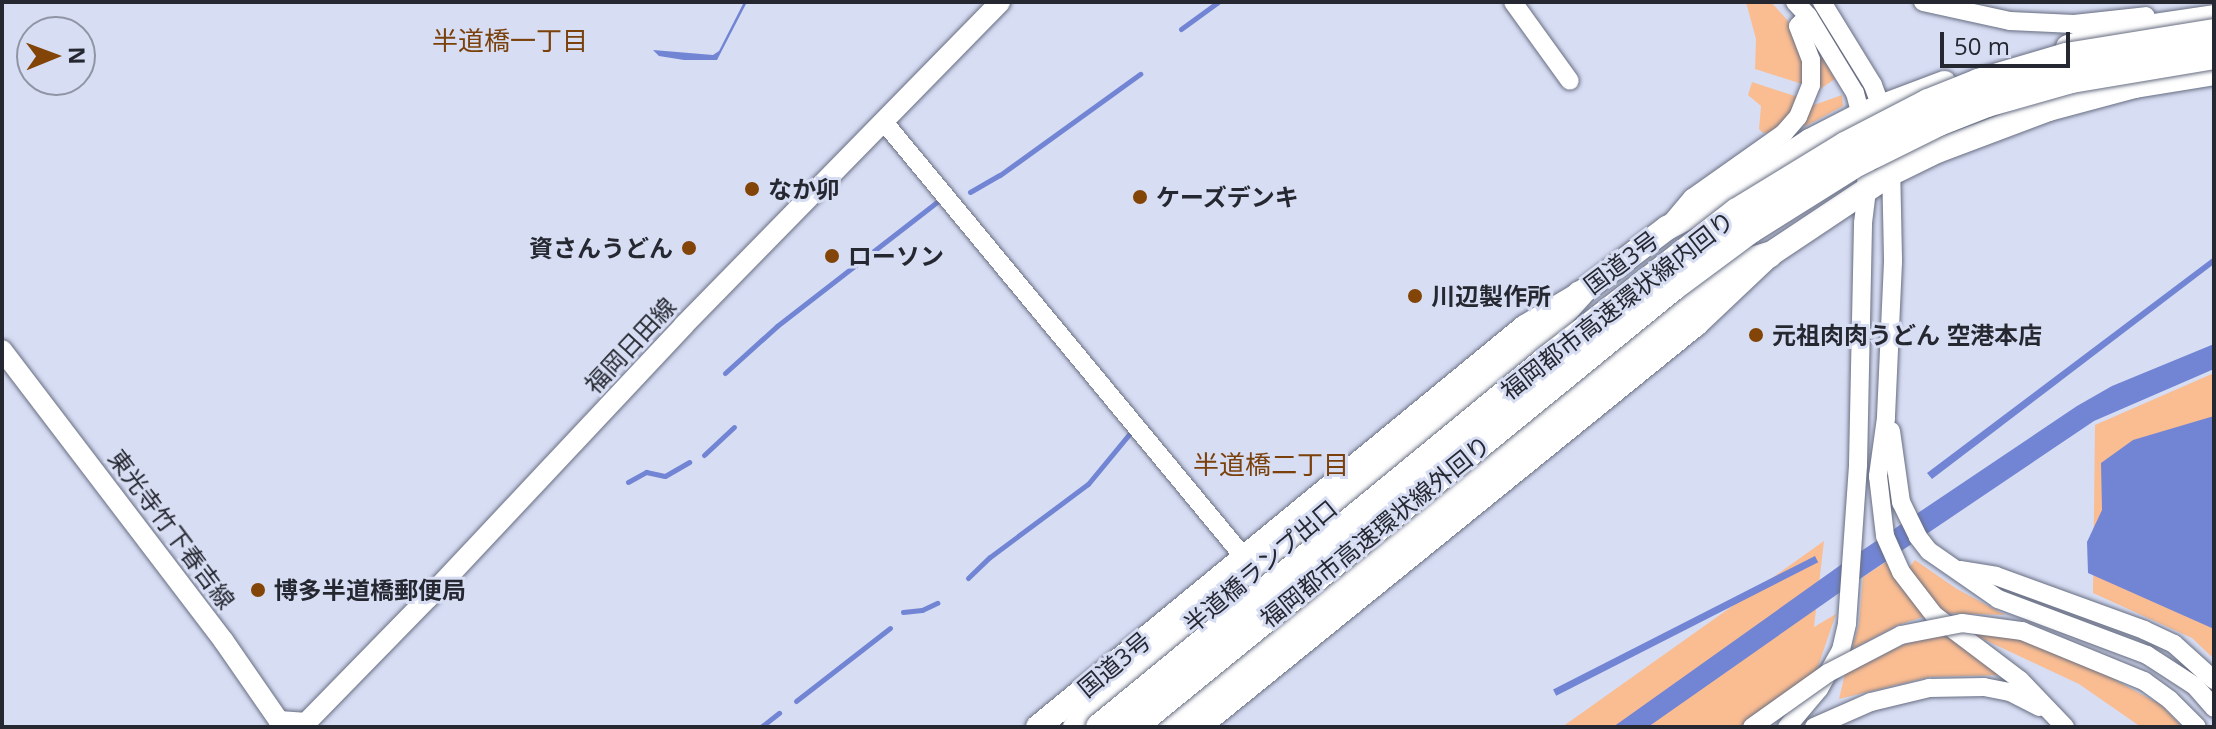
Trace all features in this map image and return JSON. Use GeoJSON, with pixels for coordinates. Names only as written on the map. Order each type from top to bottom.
{"type":"FeatureCollection","features":[{"type":"Feature","properties":{"kind":"highway","name":"国道3号"},"geometry":{"type":"LineString","coordinates":[[1038,727],[1525,327],[1580,294],[1667,228],[1873,110],[1959,78],[2161,19],[2212,18]]}},
{"type":"Feature","properties":{"kind":"highway","name":"福岡都市高速環状線内回り"},"geometry":{"type":"LineString","coordinates":[[1668,278],[1737,211],[1845,145],[1928,102],[1978,82],[2212,18]]}},
{"type":"Feature","properties":{"kind":"highway","name":"福岡都市高速環状線外回り"},"geometry":{"type":"LineString","coordinates":[[1134,727],[1556,367],[1668,278],[1858,163],[1939,123],[1987,104],[2071,80],[2214,56]]}},
{"type":"Feature","properties":{"kind":"highway"},"geometry":{"type":"LineString","coordinates":[[1198,727],[1606,393],[1696,324],[1769,255],[1892,173],[1937,151],[2049,109],[2135,86],[2214,73]]}},
{"type":"Feature","properties":{"kind":"highway"},"geometry":{"type":"LineString","coordinates":[[1165,727],[1666,322],[1746,262],[1769,255]]}},
{"type":"Feature","properties":{"kind":"highway","name":"半道橋ランプ出口"},"geometry":{"type":"LineString","coordinates":[[1076,727],[1255,568],[1509,365],[1580,294]]}},
{"type":"Feature","properties":{"kind":"highway","name":"福岡都市高速環状線内回り"},"geometry":{"type":"LineString","coordinates":[[1099,727],[1556,367]]}},
{"type":"Feature","properties":{"kind":"highway"},"geometry":{"type":"LineString","coordinates":[[1185,727],[1224,696],[1266,644]]}},
{"type":"Feature","properties":{"kind":"main road","name":"福岡日田線"},"geometry":{"type":"LineString","coordinates":[[306,726],[684,325],[1000,2]]}},
{"type":"Feature","properties":{"kind":"main road","name":"東光寺竹下春吉線"},"geometry":{"type":"LineString","coordinates":[[2,350],[223,640],[279,721],[306,726]]}},
{"type":"Feature","properties":{"kind":"street"},"geometry":{"type":"LineString","coordinates":[[1513,2],[1570,81]]}},
{"type":"Feature","properties":{"kind":"street"},"geometry":{"type":"LineString","coordinates":[[1822,2],[1868,76],[1873,110],[1892,173],[1886,418],[1878,476],[1882,520],[1901,572],[1934,615],[2020,680],[2060,722]]}},
{"type":"Feature","properties":{"kind":"street"},"geometry":{"type":"LineString","coordinates":[[1923,2],[2010,21],[2074,24],[2161,19]]}},
{"type":"Feature","properties":{"kind":"street"},"geometry":{"type":"LineString","coordinates":[[1801,9],[1855,93],[1873,110]]}},
{"type":"Feature","properties":{"kind":"street"},"geometry":{"type":"LineString","coordinates":[[1667,228],[1692,198],[1784,133],[1798,117],[1811,85],[1811,60],[1798,26],[1801,9]]}},
{"type":"Feature","properties":{"kind":"street"},"geometry":{"type":"LineString","coordinates":[[1787,727],[1819,689],[1841,650],[1847,623],[1858,464],[1863,223],[1873,110]]}},
{"type":"Feature","properties":{"kind":"street"},"geometry":{"type":"LineString","coordinates":[[884,122],[1243,556]]}},
{"type":"Feature","properties":{"kind":"street"},"geometry":{"type":"LineString","coordinates":[[1886,418],[1901,502],[1918,537],[1951,568],[1998,599],[2147,655],[2195,686],[2214,708]]}},
{"type":"Feature","properties":{"kind":"street"},"geometry":{"type":"LineString","coordinates":[[1951,568],[1996,576],[2144,630],[2174,644],[2214,680]]}},
{"type":"Feature","properties":{"kind":"street"},"geometry":{"type":"LineString","coordinates":[[1752,727],[1828,673],[1901,635],[1962,623],[2022,631],[2144,681],[2170,700],[2197,727],[2214,717]]}},
{"type":"Feature","properties":{"kind":"street"},"geometry":{"type":"LineString","coordinates":[[1814,727],[1871,702],[1956,685],[2010,692],[2060,722]]}},
{"type":"Feature","properties":{"kind":"shaded area"},"geometry":{"type":"Polygon","coordinates":[[[1746,2],[1771,2],[1788,21],[1799,42],[1805,85],[1755,69],[1756,39],[1746,2]]]}},
{"type":"Feature","properties":{"kind":"shaded area"},"geometry":{"type":"Polygon","coordinates":[[[1822,57],[1835,79],[1820,89],[1819,58],[1822,57]]]}},
{"type":"Feature","properties":{"kind":"shaded area"},"geometry":{"type":"Polygon","coordinates":[[[1752,82],[1801,98],[1780,126],[1770,132],[1763,133],[1759,129],[1761,106],[1748,95],[1752,82]]]}},
{"type":"Feature","properties":{"kind":"shaded area"},"geometry":{"type":"Polygon","coordinates":[[[1842,95],[1843,106],[1804,127],[1811,106],[1842,95]]]}},
{"type":"Feature","properties":{"kind":"shaded area"},"geometry":{"type":"Polygon","coordinates":[[[2214,373],[2214,659],[2192,638],[2093,593],[2095,425],[2214,373]]]}},
{"type":"Feature","properties":{"kind":"shaded area"},"geometry":{"type":"Polygon","coordinates":[[[1824,541],[1814,627],[1836,614],[1815,675],[1739,727],[1562,727],[1824,541]]]}},
{"type":"Feature","properties":{"kind":"shaded area"},"geometry":{"type":"Polygon","coordinates":[[[1889,560],[1926,616],[1898,625],[1852,649],[1859,624],[1863,577],[1889,560]]]}},
{"type":"Feature","properties":{"kind":"shaded area"},"geometry":{"type":"Polygon","coordinates":[[[1915,560],[1957,589],[2005,615],[1941,613],[1908,569],[1915,560]]]}},
{"type":"Feature","properties":{"kind":"shaded area"},"geometry":{"type":"Polygon","coordinates":[[[1946,631],[2002,675],[1929,677],[1839,699],[1845,674],[1903,645],[1946,631]]]}},
{"type":"Feature","properties":{"kind":"shaded area"},"geometry":{"type":"Polygon","coordinates":[[[1966,631],[2017,636],[2064,652],[2161,705],[2182,727],[2141,727],[2079,684],[1966,631]]]}},
{"type":"Feature","properties":{"kind":"water"},"geometry":{"type":"Polygon","coordinates":[[[744,2],[747,2],[717,60],[684,60],[659,56],[653,50],[713,55],[719,51],[744,2]]]}},
{"type":"Feature","properties":{"kind":"water"},"geometry":{"type":"Polygon","coordinates":[[[2214,257],[2214,264],[1932,479],[1927,473],[2214,257]]]}},
{"type":"Feature","properties":{"kind":"water"},"geometry":{"type":"Polygon","coordinates":[[[2214,344],[2214,369],[2094,421],[1648,727],[1613,727],[1842,564],[2077,406],[2112,386],[2214,344]]]}},
{"type":"Feature","properties":{"kind":"water"},"geometry":{"type":"Polygon","coordinates":[[[2214,416],[2214,629],[2088,573],[2087,542],[2102,510],[2101,463],[2133,440],[2214,416]]]}},
{"type":"Feature","properties":{"kind":"water"},"geometry":{"type":"Polygon","coordinates":[[[1815,556],[1818,562],[1556,696],[1553,689],[1815,556]]]}},
{"type":"Feature","properties":{"kind":"pier"},"geometry":{"type":"Polygon","coordinates":[[[2158,2],[2202,2],[2208,20],[2214,25],[2214,101],[2195,103],[2158,2]]]}},
{"type":"Feature","properties":{"kind":"waterway"},"geometry":{"type":"LineString","coordinates":[[1181,29],[1218,2]]}},
{"type":"Feature","properties":{"kind":"waterway"},"geometry":{"type":"LineString","coordinates":[[970,192],[1000,175],[1140,74]]}},
{"type":"Feature","properties":{"kind":"waterway"},"geometry":{"type":"LineString","coordinates":[[725,373],[777,326],[938,201]]}},
{"type":"Feature","properties":{"kind":"waterway"},"geometry":{"type":"LineString","coordinates":[[704,455],[734,427]]}},
{"type":"Feature","properties":{"kind":"waterway"},"geometry":{"type":"LineString","coordinates":[[968,578],[990,557],[1088,484],[1130,433]]}},
{"type":"Feature","properties":{"kind":"waterway"},"geometry":{"type":"LineString","coordinates":[[628,482],[646,472],[665,476],[689,462]]}},
{"type":"Feature","properties":{"kind":"waterway"},"geometry":{"type":"LineString","coordinates":[[903,612],[922,610],[937,603]]}},
{"type":"Feature","properties":{"kind":"waterway"},"geometry":{"type":"LineString","coordinates":[[796,701],[890,628]]}},
{"type":"Feature","properties":{"kind":"waterway"},"geometry":{"type":"LineString","coordinates":[[761,727],[779,713]]}},
{"type":"Feature","properties":{"kind":"place","name":"なか卯"},"geometry":{"type":"Point","coordinates":[752,189]}},
{"type":"Feature","properties":{"kind":"place","name":"ケーズデンキ"},"geometry":{"type":"Point","coordinates":[1140,197]}},
{"type":"Feature","properties":{"kind":"place","name":"資さんうどん"},"geometry":{"type":"Point","coordinates":[689,248]}},
{"type":"Feature","properties":{"kind":"place","name":"ローソン"},"geometry":{"type":"Point","coordinates":[832,256]}},
{"type":"Feature","properties":{"kind":"place","name":"川辺製作所"},"geometry":{"type":"Point","coordinates":[1415,296]}},
{"type":"Feature","properties":{"kind":"place","name":"元祖肉肉うどん 空港本店"},"geometry":{"type":"Point","coordinates":[1756,335]}},
{"type":"Feature","properties":{"kind":"place","name":"博多半道橋郵便局"},"geometry":{"type":"Point","coordinates":[258,590]}},
{"type":"Feature","properties":{"kind":"district","name":"半道橋一丁目"},"geometry":{"type":"Point","coordinates":[510,41]}},
{"type":"Feature","properties":{"kind":"district","name":"半道橋二丁目"},"geometry":{"type":"Point","coordinates":[1271,465]}}]}
